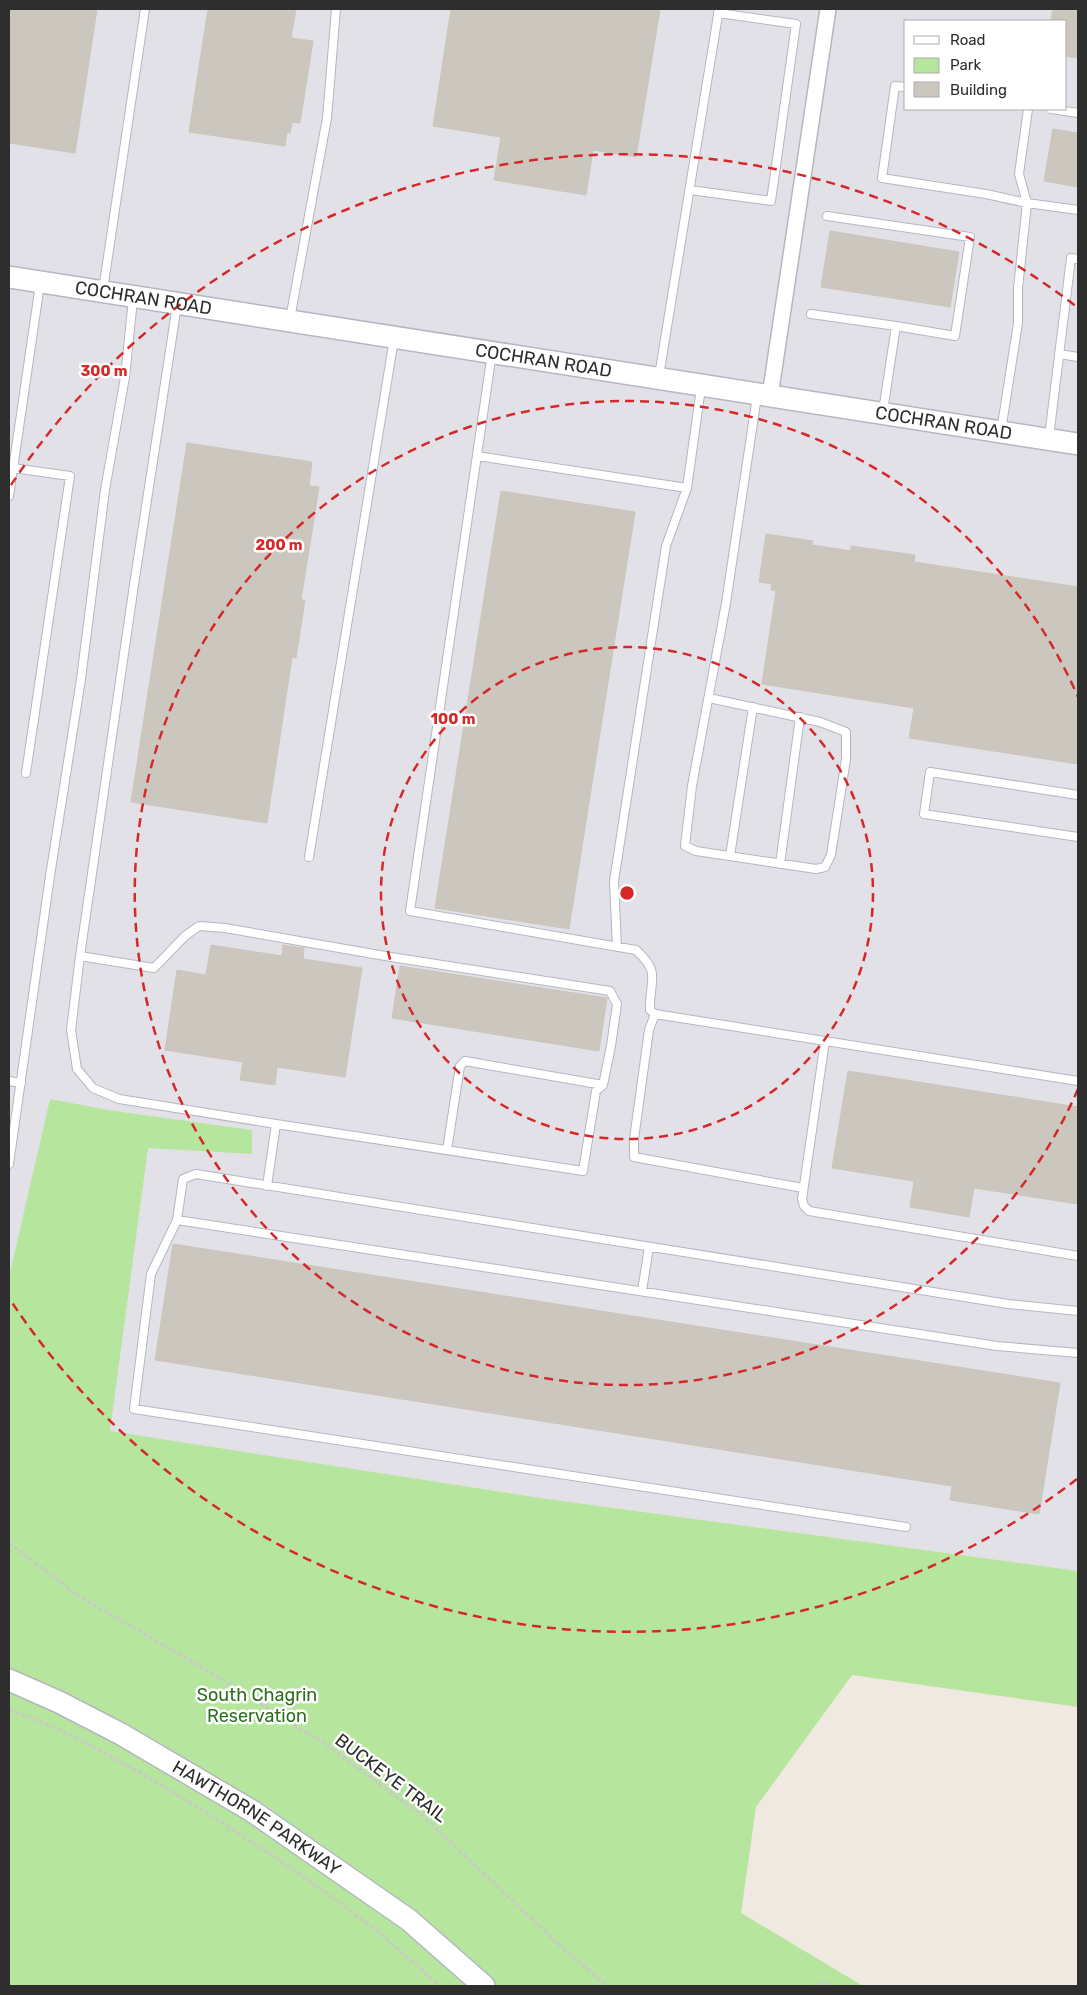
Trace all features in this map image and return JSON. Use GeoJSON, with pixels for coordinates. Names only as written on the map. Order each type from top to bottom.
{"type":"FeatureCollection","features":[{"type":"Feature","properties":{"kind":"street"},"geometry":{"type":"LineString","coordinates":[[764,395],[828,9]]}},
{"type":"Feature","properties":{"kind":"street","name":"COCHRAN ROAD"},"geometry":{"type":"LineString","coordinates":[[9,277],[1078,444]]}},
{"type":"Feature","properties":{"kind":"street","name":"HAWTHORNE PARKWAY"},"geometry":{"type":"LineString","coordinates":[[9,1680],[59,1702],[120,1734],[252,1811],[408,1920],[484,1986]]}},
{"type":"Feature","properties":{"kind":"lane"},"geometry":{"type":"LineString","coordinates":[[102,292],[145,9]]}},
{"type":"Feature","properties":{"kind":"lane"},"geometry":{"type":"LineString","coordinates":[[289,321],[327,118],[336,9]]}},
{"type":"Feature","properties":{"kind":"lane"},"geometry":{"type":"LineString","coordinates":[[659,378],[719,11],[796,24],[771,201],[690,190]]}},
{"type":"Feature","properties":{"kind":"lane"},"geometry":{"type":"LineString","coordinates":[[904,87],[895,86],[882,178],[1078,210]]}},
{"type":"Feature","properties":{"kind":"lane"},"geometry":{"type":"LineString","coordinates":[[1001,431],[1018,323],[1018,288],[1026,203],[1019,174],[1028,110]]}},
{"type":"Feature","properties":{"kind":"lane"},"geometry":{"type":"LineString","coordinates":[[1058,110],[1078,113]]}},
{"type":"Feature","properties":{"kind":"lane"},"geometry":{"type":"LineString","coordinates":[[811,314],[955,336],[970,237],[827,216]]}},
{"type":"Feature","properties":{"kind":"lane"},"geometry":{"type":"LineString","coordinates":[[1049,439],[1071,258],[1078,259]]}},
{"type":"Feature","properties":{"kind":"lane"},"geometry":{"type":"LineString","coordinates":[[9,496],[40,282]]}},
{"type":"Feature","properties":{"kind":"lane"},"geometry":{"type":"LineString","coordinates":[[9,1164],[50,876],[81,679],[105,490],[125,377],[134,297]]}},
{"type":"Feature","properties":{"kind":"lane"},"geometry":{"type":"LineString","coordinates":[[80,956],[154,968],[185,936],[199,926],[610,991],[617,1004],[612,1046],[603,1086],[596,1091],[584,1171],[120,1099],[93,1088],[77,1069],[72,1030],[80,956],[135,578],[178,303]]}},
{"type":"Feature","properties":{"kind":"lane"},"geometry":{"type":"LineString","coordinates":[[883,413],[896,326]]}},
{"type":"Feature","properties":{"kind":"lane"},"geometry":{"type":"LineString","coordinates":[[309,857],[394,337]]}},
{"type":"Feature","properties":{"kind":"lane"},"geometry":{"type":"LineString","coordinates":[[492,352],[410,911],[636,950],[649,962],[653,976],[650,1010],[655,1014],[1078,1081]]}},
{"type":"Feature","properties":{"kind":"lane"},"geometry":{"type":"LineString","coordinates":[[1059,354],[1078,357]]}},
{"type":"Feature","properties":{"kind":"lane"},"geometry":{"type":"LineString","coordinates":[[617,947],[614,881],[666,546],[687,488],[702,385]]}},
{"type":"Feature","properties":{"kind":"lane"},"geometry":{"type":"LineString","coordinates":[[709,698],[800,717],[846,732],[846,759],[831,855],[825,867],[816,869],[780,864],[696,851],[685,846],[692,786],[764,395]]}},
{"type":"Feature","properties":{"kind":"lane"},"geometry":{"type":"LineString","coordinates":[[477,456],[687,488]]}},
{"type":"Feature","properties":{"kind":"lane"},"geometry":{"type":"LineString","coordinates":[[13,468],[70,476],[26,773]]}},
{"type":"Feature","properties":{"kind":"lane"},"geometry":{"type":"LineString","coordinates":[[730,856],[753,707]]}},
{"type":"Feature","properties":{"kind":"lane"},"geometry":{"type":"LineString","coordinates":[[780,864],[800,717]]}},
{"type":"Feature","properties":{"kind":"lane"},"geometry":{"type":"LineString","coordinates":[[1078,795],[930,772],[924,814],[1078,837]]}},
{"type":"Feature","properties":{"kind":"lane"},"geometry":{"type":"LineString","coordinates":[[655,1014],[649,1030],[634,1139],[634,1157],[803,1188]]}},
{"type":"Feature","properties":{"kind":"lane"},"geometry":{"type":"LineString","coordinates":[[825,1041],[803,1188],[802,1199],[804,1206],[809,1211],[1078,1256]]}},
{"type":"Feature","properties":{"kind":"lane"},"geometry":{"type":"LineString","coordinates":[[448,1150],[460,1066],[465,1061],[603,1086]]}},
{"type":"Feature","properties":{"kind":"lane"},"geometry":{"type":"LineString","coordinates":[[9,1081],[21,1083]]}},
{"type":"Feature","properties":{"kind":"lane"},"geometry":{"type":"LineString","coordinates":[[267,1186],[276,1124]]}},
{"type":"Feature","properties":{"kind":"lane"},"geometry":{"type":"LineString","coordinates":[[906,1526],[134,1410],[151,1274],[177,1220],[183,1178],[196,1174],[1008,1304],[1078,1311]]}},
{"type":"Feature","properties":{"kind":"lane"},"geometry":{"type":"LineString","coordinates":[[177,1220],[997,1346],[1078,1353]]}},
{"type":"Feature","properties":{"kind":"lane"},"geometry":{"type":"LineString","coordinates":[[642,1291],[649,1247]]}},
{"type":"Feature","properties":{"kind":"path","name":"BUCKEYE TRAIL"},"geometry":{"type":"LineString","coordinates":[[9,1543],[77,1595],[215,1675],[325,1744],[423,1816],[554,1940],[607,1986]]}},
{"type":"Feature","properties":{"kind":"path"},"geometry":{"type":"LineString","coordinates":[[9,1710],[41,1722],[91,1746],[217,1819],[314,1883],[365,1921],[438,1986]]}},
{"type":"Feature","properties":{"kind":"path"},"geometry":{"type":"LineString","coordinates":[[815,1986],[822,1983],[835,1986]]}},
{"type":"Feature","properties":{"kind":"shaded area"},"geometry":{"type":"Polygon","coordinates":[[[9,9],[1078,9],[1078,1571],[540,1498],[43,1421],[9,1355],[9,9]]]}},
{"type":"Feature","properties":{"kind":"green space","name":"South Chagrin Reservation"},"geometry":{"type":"Polygon","coordinates":[[[50,1099],[114,1111],[252,1130],[252,1154],[148,1148],[110,1431],[540,1498],[1078,1571],[1078,1707],[852,1675],[756,1807],[741,1913],[863,1986],[9,1986],[9,1277],[50,1099]]]}},
{"type":"Feature","properties":{"kind":"building"},"geometry":{"type":"Polygon","coordinates":[[[9,9],[97,9],[75,153],[9,143],[9,9]]]}},
{"type":"Feature","properties":{"kind":"building"},"geometry":{"type":"Polygon","coordinates":[[[208,9],[296,9],[291,38],[313,41],[300,123],[292,122],[290,133],[287,132],[285,146],[189,132],[208,9]]]}},
{"type":"Feature","properties":{"kind":"building"},"geometry":{"type":"Polygon","coordinates":[[[451,9],[660,9],[636,157],[593,150],[586,195],[494,180],[501,137],[433,126],[451,9]]]}},
{"type":"Feature","properties":{"kind":"building"},"geometry":{"type":"Polygon","coordinates":[[[1053,9],[1078,9],[1078,58],[1067,56],[1067,20],[1051,20],[1053,9]]]}},
{"type":"Feature","properties":{"kind":"building"},"geometry":{"type":"Polygon","coordinates":[[[1053,129],[1078,133],[1078,187],[1044,181],[1053,129]]]}},
{"type":"Feature","properties":{"kind":"building"},"geometry":{"type":"Polygon","coordinates":[[[830,231],[959,252],[950,307],[821,287],[830,231]]]}},
{"type":"Feature","properties":{"kind":"building"},"geometry":{"type":"Polygon","coordinates":[[[187,443],[312,462],[309,486],[319,487],[301,600],[305,600],[296,658],[292,657],[267,823],[131,802],[187,443]]]}},
{"type":"Feature","properties":{"kind":"building"},"geometry":{"type":"Polygon","coordinates":[[[501,491],[635,512],[569,929],[435,908],[501,491]]]}},
{"type":"Feature","properties":{"kind":"building"},"geometry":{"type":"Polygon","coordinates":[[[766,534],[813,541],[812,545],[851,551],[851,546],[915,555],[914,562],[1078,587],[1078,764],[909,738],[914,708],[762,684],[776,591],[771,590],[772,584],[759,582],[766,534]]]}},
{"type":"Feature","properties":{"kind":"building"},"geometry":{"type":"Polygon","coordinates":[[[211,945],[282,956],[283,945],[304,948],[303,959],[362,968],[345,1077],[277,1067],[275,1085],[240,1080],[243,1062],[165,1050],[177,970],[206,975],[211,945]]]}},
{"type":"Feature","properties":{"kind":"building"},"geometry":{"type":"Polygon","coordinates":[[[400,966],[607,998],[599,1051],[392,1018],[400,966]]]}},
{"type":"Feature","properties":{"kind":"building"},"geometry":{"type":"Polygon","coordinates":[[[848,1071],[1078,1107],[1078,1204],[974,1188],[969,1217],[910,1207],[914,1181],[832,1168],[848,1071]]]}},
{"type":"Feature","properties":{"kind":"building"},"geometry":{"type":"Polygon","coordinates":[[[173,1244],[1060,1383],[1039,1514],[950,1500],[952,1486],[155,1360],[173,1244]]]}}]}
